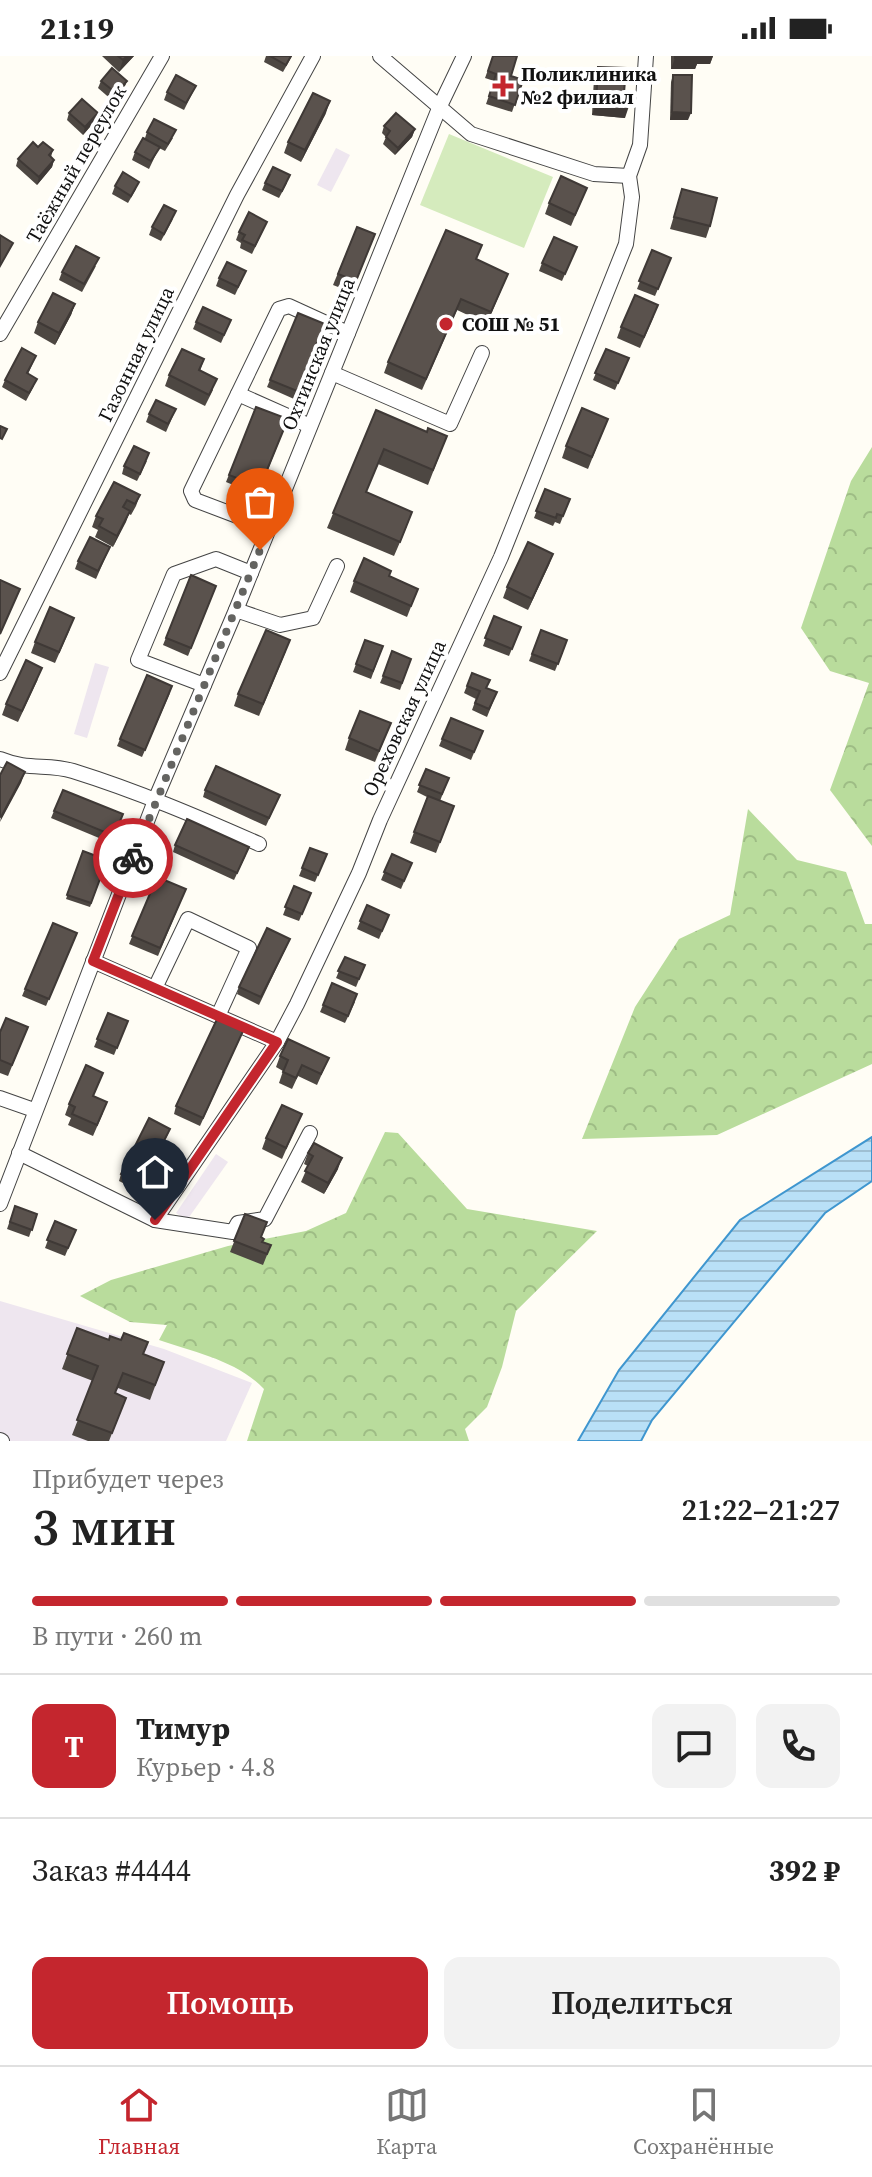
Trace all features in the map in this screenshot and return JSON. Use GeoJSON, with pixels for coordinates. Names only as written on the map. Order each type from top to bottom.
{"type":"FeatureCollection","features":[{"type":"Feature","properties":{"kind":"street","name":"Таёжный переулок"},"geometry":{"type":"LineString","coordinates":[[0,334],[162,56]]}},
{"type":"Feature","properties":{"kind":"street","name":"Газонная улица"},"geometry":{"type":"LineString","coordinates":[[0,673],[237,195],[313,56]]}},
{"type":"Feature","properties":{"kind":"street"},"geometry":{"type":"LineString","coordinates":[[380,56],[471,134],[594,174],[629,176]]}},
{"type":"Feature","properties":{"kind":"street","name":"Охтинская улица"},"geometry":{"type":"LineString","coordinates":[[0,1204],[156,798],[236,610],[440,106],[464,56]]}},
{"type":"Feature","properties":{"kind":"street","name":"Ореховская улица"},"geometry":{"type":"LineString","coordinates":[[155,1220],[277,1042],[359,873],[506,543],[626,244],[632,197],[629,176],[640,145],[646,56]]}},
{"type":"Feature","properties":{"kind":"street"},"geometry":{"type":"LineString","coordinates":[[269,528],[195,500],[191,491],[279,309],[289,306],[348,333]]}},
{"type":"Feature","properties":{"kind":"street"},"geometry":{"type":"LineString","coordinates":[[332,373],[450,424],[482,353]]}},
{"type":"Feature","properties":{"kind":"street"},"geometry":{"type":"LineString","coordinates":[[238,394],[310,426]]}},
{"type":"Feature","properties":{"kind":"street"},"geometry":{"type":"LineString","coordinates":[[204,685],[138,660],[174,574],[216,559],[251,573]]}},
{"type":"Feature","properties":{"kind":"street"},"geometry":{"type":"LineString","coordinates":[[236,610],[280,625],[313,618],[337,566]]}},
{"type":"Feature","properties":{"kind":"street"},"geometry":{"type":"LineString","coordinates":[[0,759],[21,767],[69,769],[156,798],[259,844]]}},
{"type":"Feature","properties":{"kind":"street"},"geometry":{"type":"LineString","coordinates":[[155,988],[188,919],[249,948],[218,1016]]}},
{"type":"Feature","properties":{"kind":"street"},"geometry":{"type":"LineString","coordinates":[[93,961],[277,1042]]}},
{"type":"Feature","properties":{"kind":"street"},"geometry":{"type":"LineString","coordinates":[[0,1098],[34,1110]]}},
{"type":"Feature","properties":{"kind":"street"},"geometry":{"type":"LineString","coordinates":[[19,1153],[155,1220],[233,1232],[238,1223],[265,1219],[310,1133]]}},
{"type":"Feature","properties":{"kind":"shaded area"},"geometry":{"type":"Polygon","coordinates":[[[336,148],[350,155],[331,192],[317,185],[336,148]]]}},
{"type":"Feature","properties":{"kind":"shaded area"},"geometry":{"type":"Polygon","coordinates":[[[95,663],[109,667],[87,738],[74,734],[95,663]]]}},
{"type":"Feature","properties":{"kind":"shaded area"},"geometry":{"type":"Polygon","coordinates":[[[216,1154],[228,1162],[187,1220],[176,1213],[216,1154]]]}},
{"type":"Feature","properties":{"kind":"shaded area"},"geometry":{"type":"Polygon","coordinates":[[[0,1301],[164,1349],[252,1383],[226,1441],[0,1441],[0,1301]]]}},
{"type":"Feature","properties":{"kind":"green space"},"geometry":{"type":"Polygon","coordinates":[[[449,134],[553,177],[524,248],[420,205],[449,134]]]}},
{"type":"Feature","properties":{"kind":"green space"},"geometry":{"type":"Polygon","coordinates":[[[872,447],[872,846],[830,790],[869,683],[830,671],[801,628],[851,481],[872,447]]]}},
{"type":"Feature","properties":{"kind":"green space"},"geometry":{"type":"Polygon","coordinates":[[[748,809],[797,860],[846,872],[865,924],[872,924],[872,1064],[717,1135],[582,1139],[635,1007],[679,939],[730,915],[748,809]]]}},
{"type":"Feature","properties":{"kind":"green space"},"geometry":{"type":"Polygon","coordinates":[[[385,1132],[398,1133],[467,1209],[597,1231],[516,1311],[502,1367],[487,1407],[465,1429],[469,1441],[247,1441],[264,1389],[253,1379],[215,1358],[159,1340],[167,1325],[130,1322],[80,1296],[111,1280],[228,1246],[306,1231],[346,1213],[385,1132]]]}},
{"type":"Feature","properties":{"kind":"water"},"geometry":{"type":"Polygon","coordinates":[[[872,1137],[872,1181],[825,1213],[652,1420],[641,1441],[578,1441],[619,1370],[740,1220],[872,1137]]]}},
{"type":"Feature","properties":{"kind":"building"},"geometry":{"type":"Polygon","coordinates":[[[270,56],[291,56],[286,65],[270,56]]]}},
{"type":"Feature","properties":{"kind":"building","name":"Поликлиника №2 филиал"},"geometry":{"type":"Polygon","coordinates":[[[493,56],[517,56],[511,76],[523,80],[515,105],[489,96],[496,74],[488,71],[493,56]]]}},
{"type":"Feature","properties":{"kind":"building"},"geometry":{"type":"Polygon","coordinates":[[[699,56],[699,58],[675,58],[699,56]]]}},
{"type":"Feature","properties":{"kind":"building"},"geometry":{"type":"Polygon","coordinates":[[[598,67],[626,68],[624,93],[630,93],[629,106],[596,104],[598,67]]]}},
{"type":"Feature","properties":{"kind":"building"},"geometry":{"type":"Polygon","coordinates":[[[112,68],[127,81],[116,93],[101,81],[112,68]]]}},
{"type":"Feature","properties":{"kind":"building"},"geometry":{"type":"Polygon","coordinates":[[[176,75],[196,86],[186,103],[167,92],[176,75]]]}},
{"type":"Feature","properties":{"kind":"building"},"geometry":{"type":"Polygon","coordinates":[[[673,75],[692,75],[691,113],[672,112],[673,75]]]}},
{"type":"Feature","properties":{"kind":"building"},"geometry":{"type":"Polygon","coordinates":[[[313,93],[330,101],[305,150],[288,142],[313,93]]]}},
{"type":"Feature","properties":{"kind":"building"},"geometry":{"type":"Polygon","coordinates":[[[82,99],[98,113],[85,127],[69,113],[82,99]]]}},
{"type":"Feature","properties":{"kind":"building"},"geometry":{"type":"Polygon","coordinates":[[[396,113],[415,129],[398,148],[386,137],[390,131],[384,126],[396,113]]]}},
{"type":"Feature","properties":{"kind":"building"},"geometry":{"type":"Polygon","coordinates":[[[154,119],[176,130],[168,144],[147,132],[154,119]]]}},
{"type":"Feature","properties":{"kind":"building"},"geometry":{"type":"Polygon","coordinates":[[[143,138],[160,147],[151,161],[135,152],[143,138]]]}},
{"type":"Feature","properties":{"kind":"building"},"geometry":{"type":"Polygon","coordinates":[[[33,142],[38,147],[43,142],[53,150],[49,155],[54,160],[39,177],[18,159],[33,142]]]}},
{"type":"Feature","properties":{"kind":"building"},"geometry":{"type":"Polygon","coordinates":[[[273,167],[290,175],[282,191],[265,183],[273,167]]]}},
{"type":"Feature","properties":{"kind":"building"},"geometry":{"type":"Polygon","coordinates":[[[123,172],[139,182],[131,196],[115,186],[123,172]]]}},
{"type":"Feature","properties":{"kind":"building"},"geometry":{"type":"Polygon","coordinates":[[[561,176],[587,188],[575,215],[549,203],[561,176]]]}},
{"type":"Feature","properties":{"kind":"building"},"geometry":{"type":"Polygon","coordinates":[[[682,189],[717,198],[710,226],[674,217],[682,189]]]}},
{"type":"Feature","properties":{"kind":"building"},"geometry":{"type":"Polygon","coordinates":[[[164,205],[176,211],[164,234],[152,227],[164,205]]]}},
{"type":"Feature","properties":{"kind":"building"},"geometry":{"type":"Polygon","coordinates":[[[249,212],[267,222],[255,246],[242,240],[245,235],[239,232],[249,212]]]}},
{"type":"Feature","properties":{"kind":"building"},"geometry":{"type":"Polygon","coordinates":[[[357,227],[375,234],[356,281],[338,274],[357,227]]]}},
{"type":"Feature","properties":{"kind":"building"},"geometry":{"type":"Polygon","coordinates":[[[446,230],[482,245],[476,259],[508,274],[491,312],[461,299],[426,379],[388,362],[446,230]]]}},
{"type":"Feature","properties":{"kind":"building"},"geometry":{"type":"Polygon","coordinates":[[[0,235],[13,243],[0,266],[0,235]]]}},
{"type":"Feature","properties":{"kind":"building"},"geometry":{"type":"Polygon","coordinates":[[[554,237],[577,247],[565,274],[542,263],[554,237]]]}},
{"type":"Feature","properties":{"kind":"building"},"geometry":{"type":"Polygon","coordinates":[[[76,246],[99,258],[84,284],[62,272],[76,246]]]}},
{"type":"Feature","properties":{"kind":"building"},"geometry":{"type":"Polygon","coordinates":[[[652,250],[671,258],[658,289],[639,281],[652,250]]]}},
{"type":"Feature","properties":{"kind":"building"},"geometry":{"type":"Polygon","coordinates":[[[227,262],[246,271],[238,287],[219,278],[227,262]]]}},
{"type":"Feature","properties":{"kind":"building"},"geometry":{"type":"Polygon","coordinates":[[[53,293],[75,304],[59,333],[38,322],[53,293]]]}},
{"type":"Feature","properties":{"kind":"building"},"geometry":{"type":"Polygon","coordinates":[[[635,295],[658,305],[644,337],[621,327],[635,295]]]}},
{"type":"Feature","properties":{"kind":"building"},"geometry":{"type":"Polygon","coordinates":[[[203,307],[231,320],[224,335],[196,322],[203,307]]]}},
{"type":"Feature","properties":{"kind":"building"},"geometry":{"type":"Polygon","coordinates":[[[298,313],[325,324],[297,391],[270,380],[298,313]]]}},
{"type":"Feature","properties":{"kind":"building"},"geometry":{"type":"Polygon","coordinates":[[[22,348],[36,356],[27,373],[37,379],[29,393],[5,380],[22,348]]]}},
{"type":"Feature","properties":{"kind":"building"},"geometry":{"type":"Polygon","coordinates":[[[182,349],[204,359],[199,370],[217,379],[209,395],[169,375],[182,349]]]}},
{"type":"Feature","properties":{"kind":"building"},"geometry":{"type":"Polygon","coordinates":[[[606,349],[629,358],[618,383],[595,373],[606,349]]]}},
{"type":"Feature","properties":{"kind":"building"},"geometry":{"type":"Polygon","coordinates":[[[156,400],[176,409],[168,424],[149,414],[156,400]]]}},
{"type":"Feature","properties":{"kind":"building"},"geometry":{"type":"Polygon","coordinates":[[[256,407],[288,419],[260,487],[229,475],[256,407]]]}},
{"type":"Feature","properties":{"kind":"building"},"geometry":{"type":"Polygon","coordinates":[[[582,408],[608,419],[592,457],[566,446],[582,408]]]}},
{"type":"Feature","properties":{"kind":"building"},"geometry":{"type":"Polygon","coordinates":[[[376,410],[427,432],[428,428],[447,436],[433,470],[384,449],[366,492],[412,512],[400,542],[333,513],[376,410]]]}},
{"type":"Feature","properties":{"kind":"building"},"geometry":{"type":"Polygon","coordinates":[[[0,426],[7,429],[2,439],[0,438],[0,426]]]}},
{"type":"Feature","properties":{"kind":"building"},"geometry":{"type":"Polygon","coordinates":[[[134,446],[149,453],[140,474],[124,466],[134,446]]]}},
{"type":"Feature","properties":{"kind":"building"},"geometry":{"type":"Polygon","coordinates":[[[114,482],[140,495],[135,504],[127,500],[123,507],[130,511],[117,536],[99,526],[103,519],[96,516],[114,482]]]}},
{"type":"Feature","properties":{"kind":"building"},"geometry":{"type":"Polygon","coordinates":[[[545,489],[570,499],[563,516],[557,514],[556,518],[536,511],[545,489]]]}},
{"type":"Feature","properties":{"kind":"building"},"geometry":{"type":"Polygon","coordinates":[[[90,537],[110,547],[98,571],[78,561],[90,537]]]}},
{"type":"Feature","properties":{"kind":"building"},"geometry":{"type":"Polygon","coordinates":[[[528,542],[553,554],[532,599],[507,587],[528,542]]]}},
{"type":"Feature","properties":{"kind":"building"},"geometry":{"type":"Polygon","coordinates":[[[364,558],[391,571],[389,576],[418,589],[411,606],[354,581],[364,558]]]}},
{"type":"Feature","properties":{"kind":"building"},"geometry":{"type":"Polygon","coordinates":[[[191,575],[216,586],[191,648],[166,638],[191,575]]]}},
{"type":"Feature","properties":{"kind":"building"},"geometry":{"type":"Polygon","coordinates":[[[0,580],[20,589],[0,634],[0,580]]]}},
{"type":"Feature","properties":{"kind":"building"},"geometry":{"type":"Polygon","coordinates":[[[50,607],[74,618],[59,652],[35,642],[50,607]]]}},
{"type":"Feature","properties":{"kind":"building"},"geometry":{"type":"Polygon","coordinates":[[[494,616],[521,627],[512,649],[485,638],[494,616]]]}},
{"type":"Feature","properties":{"kind":"building"},"geometry":{"type":"Polygon","coordinates":[[[266,630],[290,640],[263,704],[238,694],[266,630]]]}},
{"type":"Feature","properties":{"kind":"building"},"geometry":{"type":"Polygon","coordinates":[[[541,630],[567,640],[558,664],[532,654],[541,630]]]}},
{"type":"Feature","properties":{"kind":"building"},"geometry":{"type":"Polygon","coordinates":[[[365,640],[383,646],[373,671],[356,664],[365,640]]]}},
{"type":"Feature","properties":{"kind":"building"},"geometry":{"type":"Polygon","coordinates":[[[392,651],[411,659],[402,683],[383,676],[392,651]]]}},
{"type":"Feature","properties":{"kind":"building"},"geometry":{"type":"Polygon","coordinates":[[[26,660],[42,668],[22,711],[6,704],[26,660]]]}},
{"type":"Feature","properties":{"kind":"building"},"geometry":{"type":"Polygon","coordinates":[[[472,673],[490,680],[486,688],[497,692],[489,709],[475,703],[480,691],[467,686],[472,673]]]}},
{"type":"Feature","properties":{"kind":"building"},"geometry":{"type":"Polygon","coordinates":[[[147,675],[172,686],[145,750],[120,739],[147,675]]]}},
{"type":"Feature","properties":{"kind":"building"},"geometry":{"type":"Polygon","coordinates":[[[360,711],[391,723],[379,751],[349,738],[360,711]]]}},
{"type":"Feature","properties":{"kind":"building"},"geometry":{"type":"Polygon","coordinates":[[[451,718],[483,731],[474,752],[442,739],[451,718]]]}},
{"type":"Feature","properties":{"kind":"building"},"geometry":{"type":"Polygon","coordinates":[[[7,762],[25,772],[1,817],[0,775],[7,762]]]}},
{"type":"Feature","properties":{"kind":"building"},"geometry":{"type":"Polygon","coordinates":[[[216,766],[280,795],[269,818],[205,790],[216,766]]]}},
{"type":"Feature","properties":{"kind":"building"},"geometry":{"type":"Polygon","coordinates":[[[426,769],[449,778],[442,794],[419,785],[426,769]]]}},
{"type":"Feature","properties":{"kind":"building"},"geometry":{"type":"Polygon","coordinates":[[[63,790],[123,814],[114,836],[54,811],[63,790]]]}},
{"type":"Feature","properties":{"kind":"building"},"geometry":{"type":"Polygon","coordinates":[[[428,796],[454,806],[440,842],[414,832],[428,796]]]}},
{"type":"Feature","properties":{"kind":"building"},"geometry":{"type":"Polygon","coordinates":[[[187,819],[249,847],[237,873],[175,845],[187,819]]]}},
{"type":"Feature","properties":{"kind":"building"},"geometry":{"type":"Polygon","coordinates":[[[310,848],[327,854],[318,875],[302,868],[310,848]]]}},
{"type":"Feature","properties":{"kind":"building"},"geometry":{"type":"Polygon","coordinates":[[[83,851],[107,860],[91,903],[67,895],[83,851]]]}},
{"type":"Feature","properties":{"kind":"building"},"geometry":{"type":"Polygon","coordinates":[[[392,854],[412,863],[404,881],[384,872],[392,854]]]}},
{"type":"Feature","properties":{"kind":"building"},"geometry":{"type":"Polygon","coordinates":[[[157,877],[186,889],[160,948],[132,936],[157,877]]]}},
{"type":"Feature","properties":{"kind":"building"},"geometry":{"type":"Polygon","coordinates":[[[294,886],[311,893],[302,914],[285,907],[294,886]]]}},
{"type":"Feature","properties":{"kind":"building"},"geometry":{"type":"Polygon","coordinates":[[[367,905],[389,915],[382,931],[360,921],[367,905]]]}},
{"type":"Feature","properties":{"kind":"building"},"geometry":{"type":"Polygon","coordinates":[[[53,923],[77,933],[49,999],[25,989],[53,923]]]}},
{"type":"Feature","properties":{"kind":"building"},"geometry":{"type":"Polygon","coordinates":[[[267,928],[290,939],[261,997],[239,987],[267,928]]]}},
{"type":"Feature","properties":{"kind":"building"},"geometry":{"type":"Polygon","coordinates":[[[345,957],[365,965],[359,979],[338,971],[345,957]]]}},
{"type":"Feature","properties":{"kind":"building"},"geometry":{"type":"Polygon","coordinates":[[[332,983],[357,994],[348,1016],[323,1005],[332,983]]]}},
{"type":"Feature","properties":{"kind":"building"},"geometry":{"type":"Polygon","coordinates":[[[108,1013],[128,1021],[117,1048],[97,1039],[108,1013]]]}},
{"type":"Feature","properties":{"kind":"building"},"geometry":{"type":"Polygon","coordinates":[[[218,1017],[244,1029],[203,1118],[176,1106],[218,1017]]]}},
{"type":"Feature","properties":{"kind":"building"},"geometry":{"type":"Polygon","coordinates":[[[6,1018],[28,1027],[12,1065],[0,1060],[0,1032],[6,1018]]]}},
{"type":"Feature","properties":{"kind":"building"},"geometry":{"type":"Polygon","coordinates":[[[288,1039],[329,1058],[321,1074],[302,1065],[296,1078],[283,1072],[288,1060],[280,1056],[288,1039]]]}},
{"type":"Feature","properties":{"kind":"building"},"geometry":{"type":"Polygon","coordinates":[[[86,1065],[103,1073],[93,1096],[107,1102],[97,1125],[72,1114],[75,1107],[69,1104],[86,1065]]]}},
{"type":"Feature","properties":{"kind":"building"},"geometry":{"type":"Polygon","coordinates":[[[282,1105],[302,1114],[286,1148],[266,1138],[282,1105]]]}},
{"type":"Feature","properties":{"kind":"building"},"geometry":{"type":"Polygon","coordinates":[[[149,1118],[170,1129],[142,1184],[121,1174],[149,1118]]]}},
{"type":"Feature","properties":{"kind":"building"},"geometry":{"type":"Polygon","coordinates":[[[314,1143],[342,1158],[328,1183],[305,1171],[313,1156],[308,1153],[314,1143]]]}},
{"type":"Feature","properties":{"kind":"building"},"geometry":{"type":"Polygon","coordinates":[[[15,1206],[37,1214],[32,1230],[10,1222],[15,1206]]]}},
{"type":"Feature","properties":{"kind":"building"},"geometry":{"type":"Polygon","coordinates":[[[245,1214],[267,1222],[261,1237],[264,1239],[262,1242],[271,1245],[267,1254],[234,1241],[245,1214]]]}},
{"type":"Feature","properties":{"kind":"building"},"geometry":{"type":"Polygon","coordinates":[[[55,1221],[76,1230],[68,1248],[47,1240],[55,1221]]]}},
{"type":"Feature","properties":{"kind":"building"},"geometry":{"type":"Polygon","coordinates":[[[77,1328],[109,1340],[110,1336],[121,1340],[124,1333],[148,1342],[143,1354],[164,1362],[155,1385],[123,1373],[115,1393],[126,1398],[112,1433],[77,1420],[98,1366],[67,1354],[77,1328]]]}},
{"type":"Feature","properties":{"kind":"way so far"},"geometry":{"type":"LineString","coordinates":[[133,858],[260,550]]}},
{"type":"Feature","properties":{"kind":"place","name":"Поликлиника №2 филиал"},"geometry":{"type":"Point","coordinates":[503,86]}},
{"type":"Feature","properties":{"kind":"place","name":"СОШ № 51"},"geometry":{"type":"Point","coordinates":[446,324]}},
{"type":"Feature","properties":{"kind":"route"},"geometry":{"type":"LineString","coordinates":[[133,858],[93,961],[277,1042],[155,1220]]}}]}
